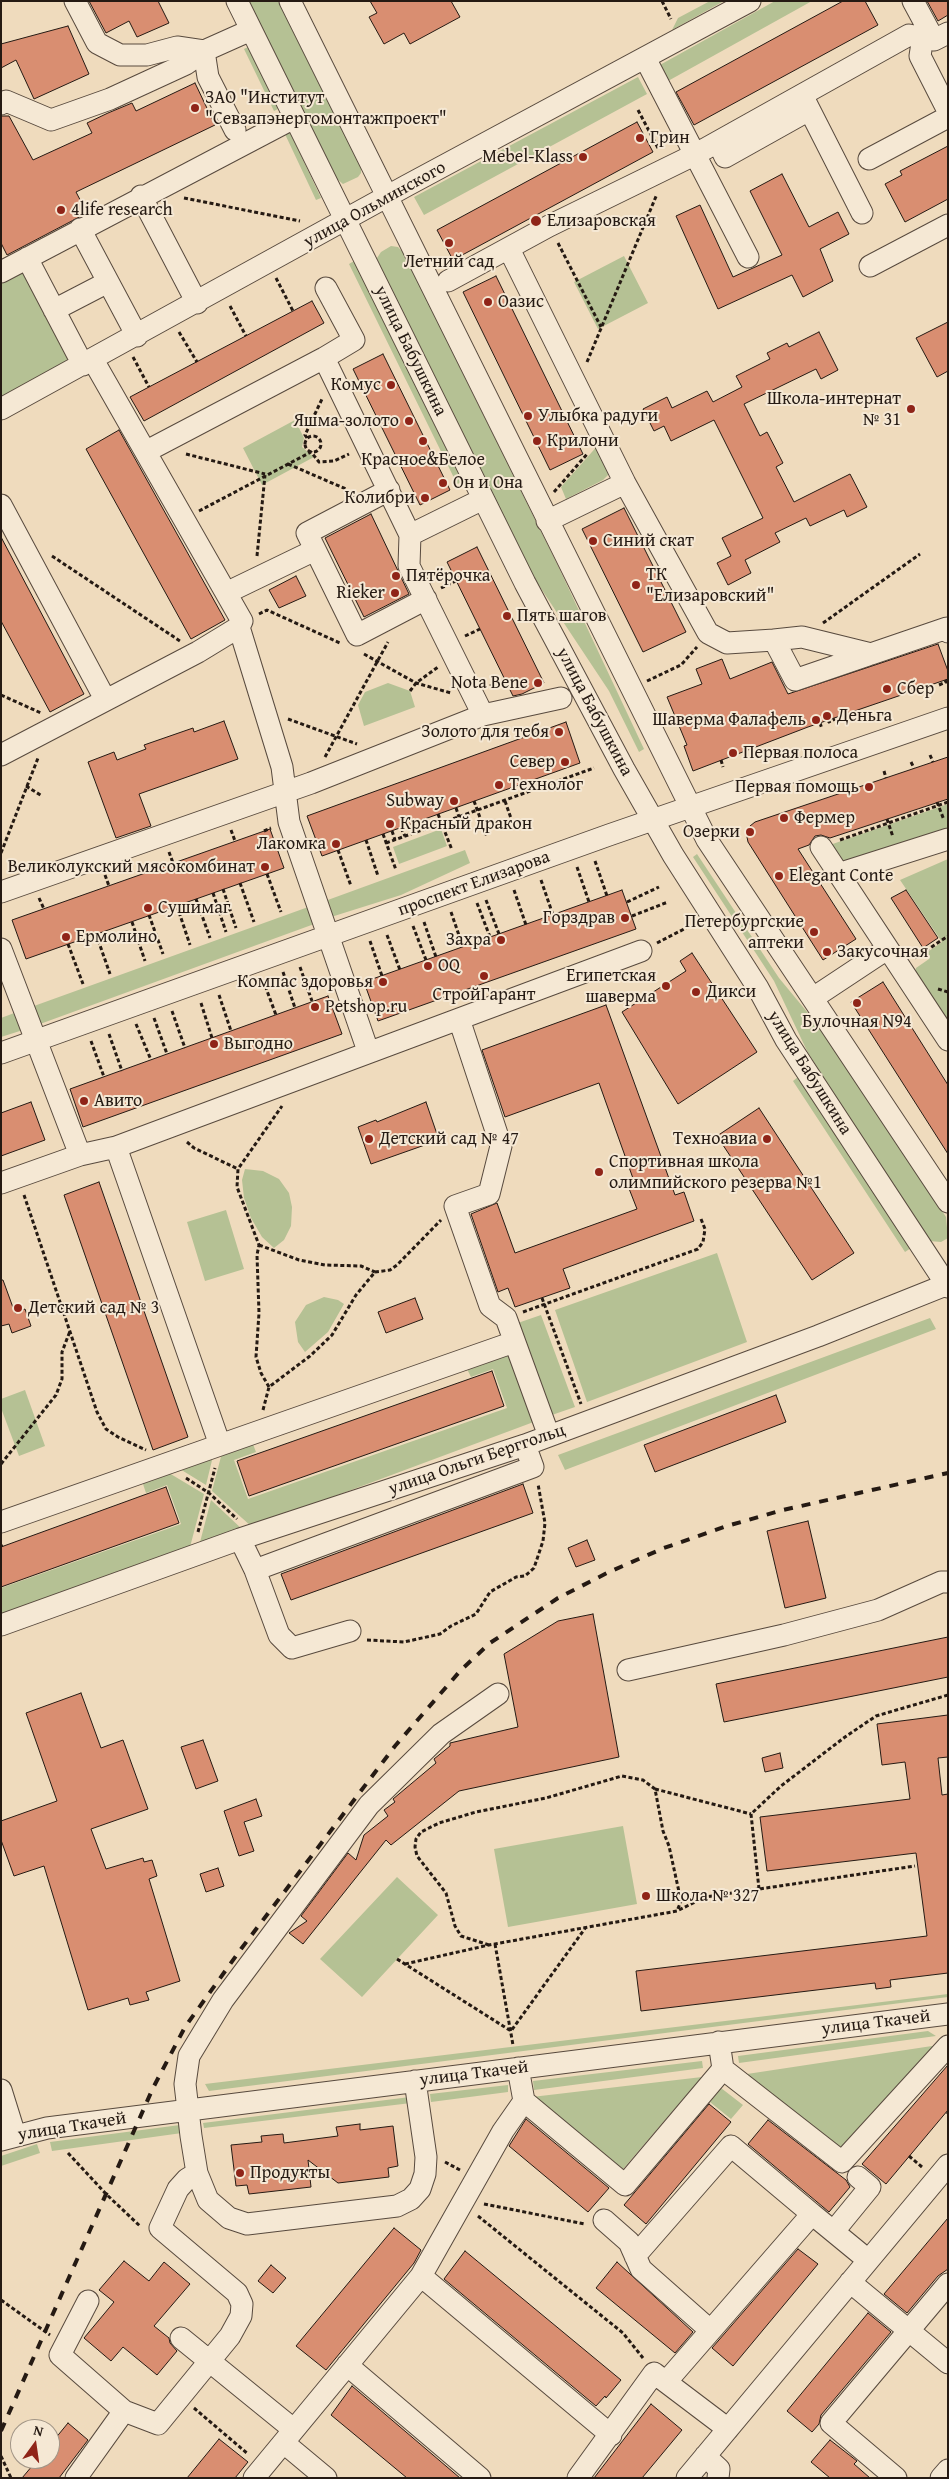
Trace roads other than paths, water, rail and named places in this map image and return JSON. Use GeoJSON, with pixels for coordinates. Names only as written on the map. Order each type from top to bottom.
{"type":"FeatureCollection","features":[{"type":"Feature","properties":{"kind":"street"},"geometry":{"type":"LineString","coordinates":[[75,1],[97,42],[120,55],[147,55],[177,47],[204,51]]}},
{"type":"Feature","properties":{"kind":"street","name":"улица Бабушкина"},"geometry":{"type":"LineString","coordinates":[[237,1],[525,584],[653,820],[758,988],[786,1040],[947,1285]]}},
{"type":"Feature","properties":{"kind":"street"},"geometry":{"type":"LineString","coordinates":[[290,1],[386,198],[707,840],[948,1202]]}},
{"type":"Feature","properties":{"kind":"street","name":"улица Ольминского"},"geometry":{"type":"LineString","coordinates":[[1,409],[750,1]]}},
{"type":"Feature","properties":{"kind":"street"},"geometry":{"type":"LineString","coordinates":[[913,1],[932,34]]}},
{"type":"Feature","properties":{"kind":"street"},"geometry":{"type":"LineString","coordinates":[[1,104],[6,101],[50,120],[110,99],[186,64],[204,51],[251,30]]}},
{"type":"Feature","properties":{"kind":"street"},"geometry":{"type":"LineString","coordinates":[[448,281],[549,226],[718,142],[806,102],[909,35],[932,34]]}},
{"type":"Feature","properties":{"kind":"street"},"geometry":{"type":"LineString","coordinates":[[932,34],[920,56],[948,111]]}},
{"type":"Feature","properties":{"kind":"street"},"geometry":{"type":"LineString","coordinates":[[204,51],[208,77],[235,130]]}},
{"type":"Feature","properties":{"kind":"street"},"geometry":{"type":"LineString","coordinates":[[645,58],[748,257]]}},
{"type":"Feature","properties":{"kind":"street"},"geometry":{"type":"LineString","coordinates":[[806,102],[862,213]]}},
{"type":"Feature","properties":{"kind":"street"},"geometry":{"type":"LineString","coordinates":[[869,159],[948,117]]}},
{"type":"Feature","properties":{"kind":"street"},"geometry":{"type":"LineString","coordinates":[[1,272],[146,194],[294,118]]}},
{"type":"Feature","properties":{"kind":"street"},"geometry":{"type":"LineString","coordinates":[[146,194],[197,303]]}},
{"type":"Feature","properties":{"kind":"street"},"geometry":{"type":"LineString","coordinates":[[870,266],[948,225]]}},
{"type":"Feature","properties":{"kind":"street"},"geometry":{"type":"LineString","coordinates":[[80,229],[108,282],[131,339]]}},
{"type":"Feature","properties":{"kind":"street"},"geometry":{"type":"LineString","coordinates":[[509,249],[625,482],[708,633],[727,643],[802,637],[871,654]]}},
{"type":"Feature","properties":{"kind":"street"},"geometry":{"type":"LineString","coordinates":[[1,755],[198,652],[239,627],[242,621],[183,519],[147,451],[54,310],[27,258]]}},
{"type":"Feature","properties":{"kind":"street"},"geometry":{"type":"LineString","coordinates":[[54,310],[108,282]]}},
{"type":"Feature","properties":{"kind":"street"},"geometry":{"type":"LineString","coordinates":[[147,451],[324,358],[354,340],[326,288]]}},
{"type":"Feature","properties":{"kind":"street"},"geometry":{"type":"LineString","coordinates":[[324,358],[367,445],[379,495],[410,535],[410,566],[483,715]]}},
{"type":"Feature","properties":{"kind":"street"},"geometry":{"type":"LineString","coordinates":[[548,520],[625,482]]}},
{"type":"Feature","properties":{"kind":"street"},"geometry":{"type":"LineString","coordinates":[[379,495],[307,533],[357,634],[426,599]]}},
{"type":"Feature","properties":{"kind":"street"},"geometry":{"type":"LineString","coordinates":[[410,535],[483,499]]}},
{"type":"Feature","properties":{"kind":"street"},"geometry":{"type":"LineString","coordinates":[[1,505],[105,699]]}},
{"type":"Feature","properties":{"kind":"street"},"geometry":{"type":"LineString","coordinates":[[226,593],[315,550]]}},
{"type":"Feature","properties":{"kind":"street"},"geometry":{"type":"LineString","coordinates":[[239,627],[282,767],[288,822],[368,1051]]}},
{"type":"Feature","properties":{"kind":"street"},"geometry":{"type":"LineString","coordinates":[[774,640],[795,680],[946,628],[948,632]]}},
{"type":"Feature","properties":{"kind":"street"},"geometry":{"type":"LineString","coordinates":[[1,892],[311,783],[483,715],[560,698]]}},
{"type":"Feature","properties":{"kind":"street","name":"проспект Елизарова"},"geometry":{"type":"LineString","coordinates":[[1,1053],[653,820],[948,718]]}},
{"type":"Feature","properties":{"kind":"street"},"geometry":{"type":"LineString","coordinates":[[838,874],[946,831]]}},
{"type":"Feature","properties":{"kind":"street"},"geometry":{"type":"LineString","coordinates":[[821,847],[948,1040]]}},
{"type":"Feature","properties":{"kind":"street"},"geometry":{"type":"LineString","coordinates":[[1,949],[80,1155]]}},
{"type":"Feature","properties":{"kind":"street"},"geometry":{"type":"LineString","coordinates":[[813,998],[887,949]]}},
{"type":"Feature","properties":{"kind":"street"},"geometry":{"type":"LineString","coordinates":[[1,1183],[80,1155],[116,1147],[368,1051],[641,952]]}},
{"type":"Feature","properties":{"kind":"street"},"geometry":{"type":"LineString","coordinates":[[459,1019],[501,1146],[489,1194],[455,1206],[490,1306],[506,1318],[549,1436]]}},
{"type":"Feature","properties":{"kind":"street"},"geometry":{"type":"LineString","coordinates":[[116,1147],[220,1445]]}},
{"type":"Feature","properties":{"kind":"street","name":"улица Ольги Берггольц"},"geometry":{"type":"LineString","coordinates":[[1,1625],[242,1532],[525,1445],[818,1336],[947,1285]]}},
{"type":"Feature","properties":{"kind":"street"},"geometry":{"type":"LineString","coordinates":[[1,1522],[514,1342]]}},
{"type":"Feature","properties":{"kind":"street"},"geometry":{"type":"LineString","coordinates":[[255,1570],[533,1467],[525,1445]]}},
{"type":"Feature","properties":{"kind":"street"},"geometry":{"type":"LineString","coordinates":[[242,1532],[279,1635],[292,1648],[357,1635]]}},
{"type":"Feature","properties":{"kind":"street"},"geometry":{"type":"LineString","coordinates":[[628,1670],[784,1635],[878,1610],[941,1582],[948,1582]]}},
{"type":"Feature","properties":{"kind":"street"},"geometry":{"type":"LineString","coordinates":[[416,2081],[426,2157],[425,2174],[420,2189],[411,2199],[396,2206],[247,2224],[229,2218],[208,2200],[197,2173],[188,2110],[185,2084],[189,2056],[223,2000],[369,1805],[441,1734],[498,1694]]}},
{"type":"Feature","properties":{"kind":"street","name":"улица Ткачей"},"geometry":{"type":"LineString","coordinates":[[8,2138],[47,2128],[948,2014]]}},
{"type":"Feature","properties":{"kind":"street"},"geometry":{"type":"LineString","coordinates":[[719,2042],[723,2069],[870,2187],[834,2231]]}},
{"type":"Feature","properties":{"kind":"street"},"geometry":{"type":"LineString","coordinates":[[851,2171],[948,2046]]}},
{"type":"Feature","properties":{"kind":"street"},"geometry":{"type":"LineString","coordinates":[[518,2068],[524,2102],[625,2185],[723,2069]]}},
{"type":"Feature","properties":{"kind":"street"},"geometry":{"type":"LineString","coordinates":[[1,2090],[8,2138]]}},
{"type":"Feature","properties":{"kind":"street"},"geometry":{"type":"LineString","coordinates":[[255,2469],[288,2436],[421,2276],[503,2131],[524,2102]]}},
{"type":"Feature","properties":{"kind":"street"},"geometry":{"type":"LineString","coordinates":[[635,2256],[731,2146],[868,2260]]}},
{"type":"Feature","properties":{"kind":"street"},"geometry":{"type":"LineString","coordinates":[[688,2478],[948,2165]]}},
{"type":"Feature","properties":{"kind":"street"},"geometry":{"type":"LineString","coordinates":[[88,2301],[60,2355],[124,2411],[158,2424],[210,2361],[236,2327],[241,2316],[242,2304],[237,2293],[160,2228],[178,2189],[187,2179],[197,2173]]}},
{"type":"Feature","properties":{"kind":"street"},"geometry":{"type":"LineString","coordinates":[[578,2478],[611,2435],[660,2378],[710,2330],[812,2214]]}},
{"type":"Feature","properties":{"kind":"street"},"geometry":{"type":"LineString","coordinates":[[604,2220],[629,2242],[641,2269],[710,2330]]}},
{"type":"Feature","properties":{"kind":"street"},"geometry":{"type":"LineString","coordinates":[[421,2276],[611,2435]]}},
{"type":"Feature","properties":{"kind":"street"},"geometry":{"type":"LineString","coordinates":[[850,2282],[948,2363]]}},
{"type":"Feature","properties":{"kind":"street"},"geometry":{"type":"LineString","coordinates":[[896,2478],[831,2423],[948,2284]]}},
{"type":"Feature","properties":{"kind":"street"},"geometry":{"type":"LineString","coordinates":[[181,2338],[210,2361],[288,2436],[326,2478]]}},
{"type":"Feature","properties":{"kind":"street"},"geometry":{"type":"LineString","coordinates":[[347,2365],[480,2478]]}},
{"type":"Feature","properties":{"kind":"street"},"geometry":{"type":"LineString","coordinates":[[660,2378],[728,2429]]}},
{"type":"Feature","properties":{"kind":"street"},"geometry":{"type":"LineString","coordinates":[[76,2478],[124,2411]]}},
{"type":"Feature","properties":{"kind":"street"},"geometry":{"type":"LineString","coordinates":[[705,2456],[719,2469],[718,2478]]}},
{"type":"Feature","properties":{"kind":"street"},"geometry":{"type":"LineString","coordinates":[[941,2478],[948,2470]]}},
{"type":"Feature","properties":{"kind":"railway"},"geometry":{"type":"LineString","coordinates":[[1,2431],[153,2088],[185,2027],[241,1949],[395,1746],[461,1670],[490,1643],[558,1598],[609,1572],[664,1548],[727,1526],[783,1510],[948,1473]]}},
{"type":"Feature","properties":{"kind":"place","name":"ЗАО \"Институт \"Севзапэнергомонтажпроект\""},"geometry":{"type":"Point","coordinates":[195,108]}},
{"type":"Feature","properties":{"kind":"place","name":"Грин"},"geometry":{"type":"Point","coordinates":[640,138]}},
{"type":"Feature","properties":{"kind":"place","name":"Mebel-Klass"},"geometry":{"type":"Point","coordinates":[583,157]}},
{"type":"Feature","properties":{"kind":"place","name":"4life research"},"geometry":{"type":"Point","coordinates":[61,210]}},
{"type":"Feature","properties":{"kind":"place","name":"Елизаровская"},"geometry":{"type":"Point","coordinates":[536,221]}},
{"type":"Feature","properties":{"kind":"place","name":"Летний сад"},"geometry":{"type":"Point","coordinates":[449,243]}},
{"type":"Feature","properties":{"kind":"place","name":"Оазис"},"geometry":{"type":"Point","coordinates":[488,302]}},
{"type":"Feature","properties":{"kind":"place","name":"Комус"},"geometry":{"type":"Point","coordinates":[391,385]}},
{"type":"Feature","properties":{"kind":"place","name":"Школа-интернат № 31"},"geometry":{"type":"Point","coordinates":[911,409]}},
{"type":"Feature","properties":{"kind":"place","name":"Улыбка радуги"},"geometry":{"type":"Point","coordinates":[528,416]}},
{"type":"Feature","properties":{"kind":"place","name":"Яшма-золото"},"geometry":{"type":"Point","coordinates":[409,421]}},
{"type":"Feature","properties":{"kind":"place","name":"Красное&Белое"},"geometry":{"type":"Point","coordinates":[423,441]}},
{"type":"Feature","properties":{"kind":"place","name":"Крилони"},"geometry":{"type":"Point","coordinates":[537,441]}},
{"type":"Feature","properties":{"kind":"place","name":"Он и Она"},"geometry":{"type":"Point","coordinates":[443,483]}},
{"type":"Feature","properties":{"kind":"place","name":"Колибри"},"geometry":{"type":"Point","coordinates":[425,498]}},
{"type":"Feature","properties":{"kind":"place","name":"Синий скат"},"geometry":{"type":"Point","coordinates":[593,541]}},
{"type":"Feature","properties":{"kind":"place","name":"Пятёрочка"},"geometry":{"type":"Point","coordinates":[396,576]}},
{"type":"Feature","properties":{"kind":"place","name":"ТК \"Елизаровский\""},"geometry":{"type":"Point","coordinates":[636,585]}},
{"type":"Feature","properties":{"kind":"place","name":"Rieker"},"geometry":{"type":"Point","coordinates":[395,593]}},
{"type":"Feature","properties":{"kind":"place","name":"Пять шагов"},"geometry":{"type":"Point","coordinates":[507,616]}},
{"type":"Feature","properties":{"kind":"place","name":"Nota Bene"},"geometry":{"type":"Point","coordinates":[538,683]}},
{"type":"Feature","properties":{"kind":"place","name":"Сбер"},"geometry":{"type":"Point","coordinates":[887,689]}},
{"type":"Feature","properties":{"kind":"place","name":"Деньга"},"geometry":{"type":"Point","coordinates":[827,716]}},
{"type":"Feature","properties":{"kind":"place","name":"Шаверма Фалафель"},"geometry":{"type":"Point","coordinates":[816,720]}},
{"type":"Feature","properties":{"kind":"place","name":"Золото для тебя"},"geometry":{"type":"Point","coordinates":[559,732]}},
{"type":"Feature","properties":{"kind":"place","name":"Первая полоса"},"geometry":{"type":"Point","coordinates":[733,753]}},
{"type":"Feature","properties":{"kind":"place","name":"Север"},"geometry":{"type":"Point","coordinates":[565,762]}},
{"type":"Feature","properties":{"kind":"place","name":"Технолог"},"geometry":{"type":"Point","coordinates":[499,785]}},
{"type":"Feature","properties":{"kind":"place","name":"Первая помощь"},"geometry":{"type":"Point","coordinates":[869,787]}},
{"type":"Feature","properties":{"kind":"place","name":"Subway"},"geometry":{"type":"Point","coordinates":[454,801]}},
{"type":"Feature","properties":{"kind":"place","name":"Фермер"},"geometry":{"type":"Point","coordinates":[784,818]}},
{"type":"Feature","properties":{"kind":"place","name":"Красный дракон"},"geometry":{"type":"Point","coordinates":[390,824]}},
{"type":"Feature","properties":{"kind":"place","name":"Озерки"},"geometry":{"type":"Point","coordinates":[750,832]}},
{"type":"Feature","properties":{"kind":"place","name":"Лакомка"},"geometry":{"type":"Point","coordinates":[336,844]}},
{"type":"Feature","properties":{"kind":"place","name":"Великолукский мясокомбинат"},"geometry":{"type":"Point","coordinates":[265,867]}},
{"type":"Feature","properties":{"kind":"place","name":"Elegant Conte"},"geometry":{"type":"Point","coordinates":[779,876]}},
{"type":"Feature","properties":{"kind":"place","name":"Сушимаг"},"geometry":{"type":"Point","coordinates":[148,908]}},
{"type":"Feature","properties":{"kind":"place","name":"Горздрав"},"geometry":{"type":"Point","coordinates":[625,918]}},
{"type":"Feature","properties":{"kind":"place","name":"Петербургские аптеки"},"geometry":{"type":"Point","coordinates":[814,932]}},
{"type":"Feature","properties":{"kind":"place","name":"Ермолино"},"geometry":{"type":"Point","coordinates":[66,937]}},
{"type":"Feature","properties":{"kind":"place","name":"Захра"},"geometry":{"type":"Point","coordinates":[501,940]}},
{"type":"Feature","properties":{"kind":"place","name":"Закусочная"},"geometry":{"type":"Point","coordinates":[827,952]}},
{"type":"Feature","properties":{"kind":"place","name":"OQ"},"geometry":{"type":"Point","coordinates":[428,966]}},
{"type":"Feature","properties":{"kind":"place","name":"СтройГарант"},"geometry":{"type":"Point","coordinates":[484,976]}},
{"type":"Feature","properties":{"kind":"place","name":"Компас здоровья"},"geometry":{"type":"Point","coordinates":[383,982]}},
{"type":"Feature","properties":{"kind":"place","name":"Египетская шаверма"},"geometry":{"type":"Point","coordinates":[666,986]}},
{"type":"Feature","properties":{"kind":"place","name":"Дикси"},"geometry":{"type":"Point","coordinates":[696,992]}},
{"type":"Feature","properties":{"kind":"place","name":"Булочная N94"},"geometry":{"type":"Point","coordinates":[857,1003]}},
{"type":"Feature","properties":{"kind":"place","name":"Petshop.ru"},"geometry":{"type":"Point","coordinates":[315,1007]}},
{"type":"Feature","properties":{"kind":"place","name":"Выгодно"},"geometry":{"type":"Point","coordinates":[214,1044]}},
{"type":"Feature","properties":{"kind":"place","name":"Авито"},"geometry":{"type":"Point","coordinates":[84,1101]}},
{"type":"Feature","properties":{"kind":"place","name":"Детский сад № 47"},"geometry":{"type":"Point","coordinates":[369,1139]}},
{"type":"Feature","properties":{"kind":"place","name":"Техноавиа"},"geometry":{"type":"Point","coordinates":[767,1139]}},
{"type":"Feature","properties":{"kind":"place","name":"Спортивная школа олимпийского резерва №1"},"geometry":{"type":"Point","coordinates":[599,1172]}},
{"type":"Feature","properties":{"kind":"place","name":"Детский сад № 3"},"geometry":{"type":"Point","coordinates":[18,1308]}},
{"type":"Feature","properties":{"kind":"place","name":"Школа № 327"},"geometry":{"type":"Point","coordinates":[646,1896]}},
{"type":"Feature","properties":{"kind":"place","name":"Продукты"},"geometry":{"type":"Point","coordinates":[240,2173]}}]}
